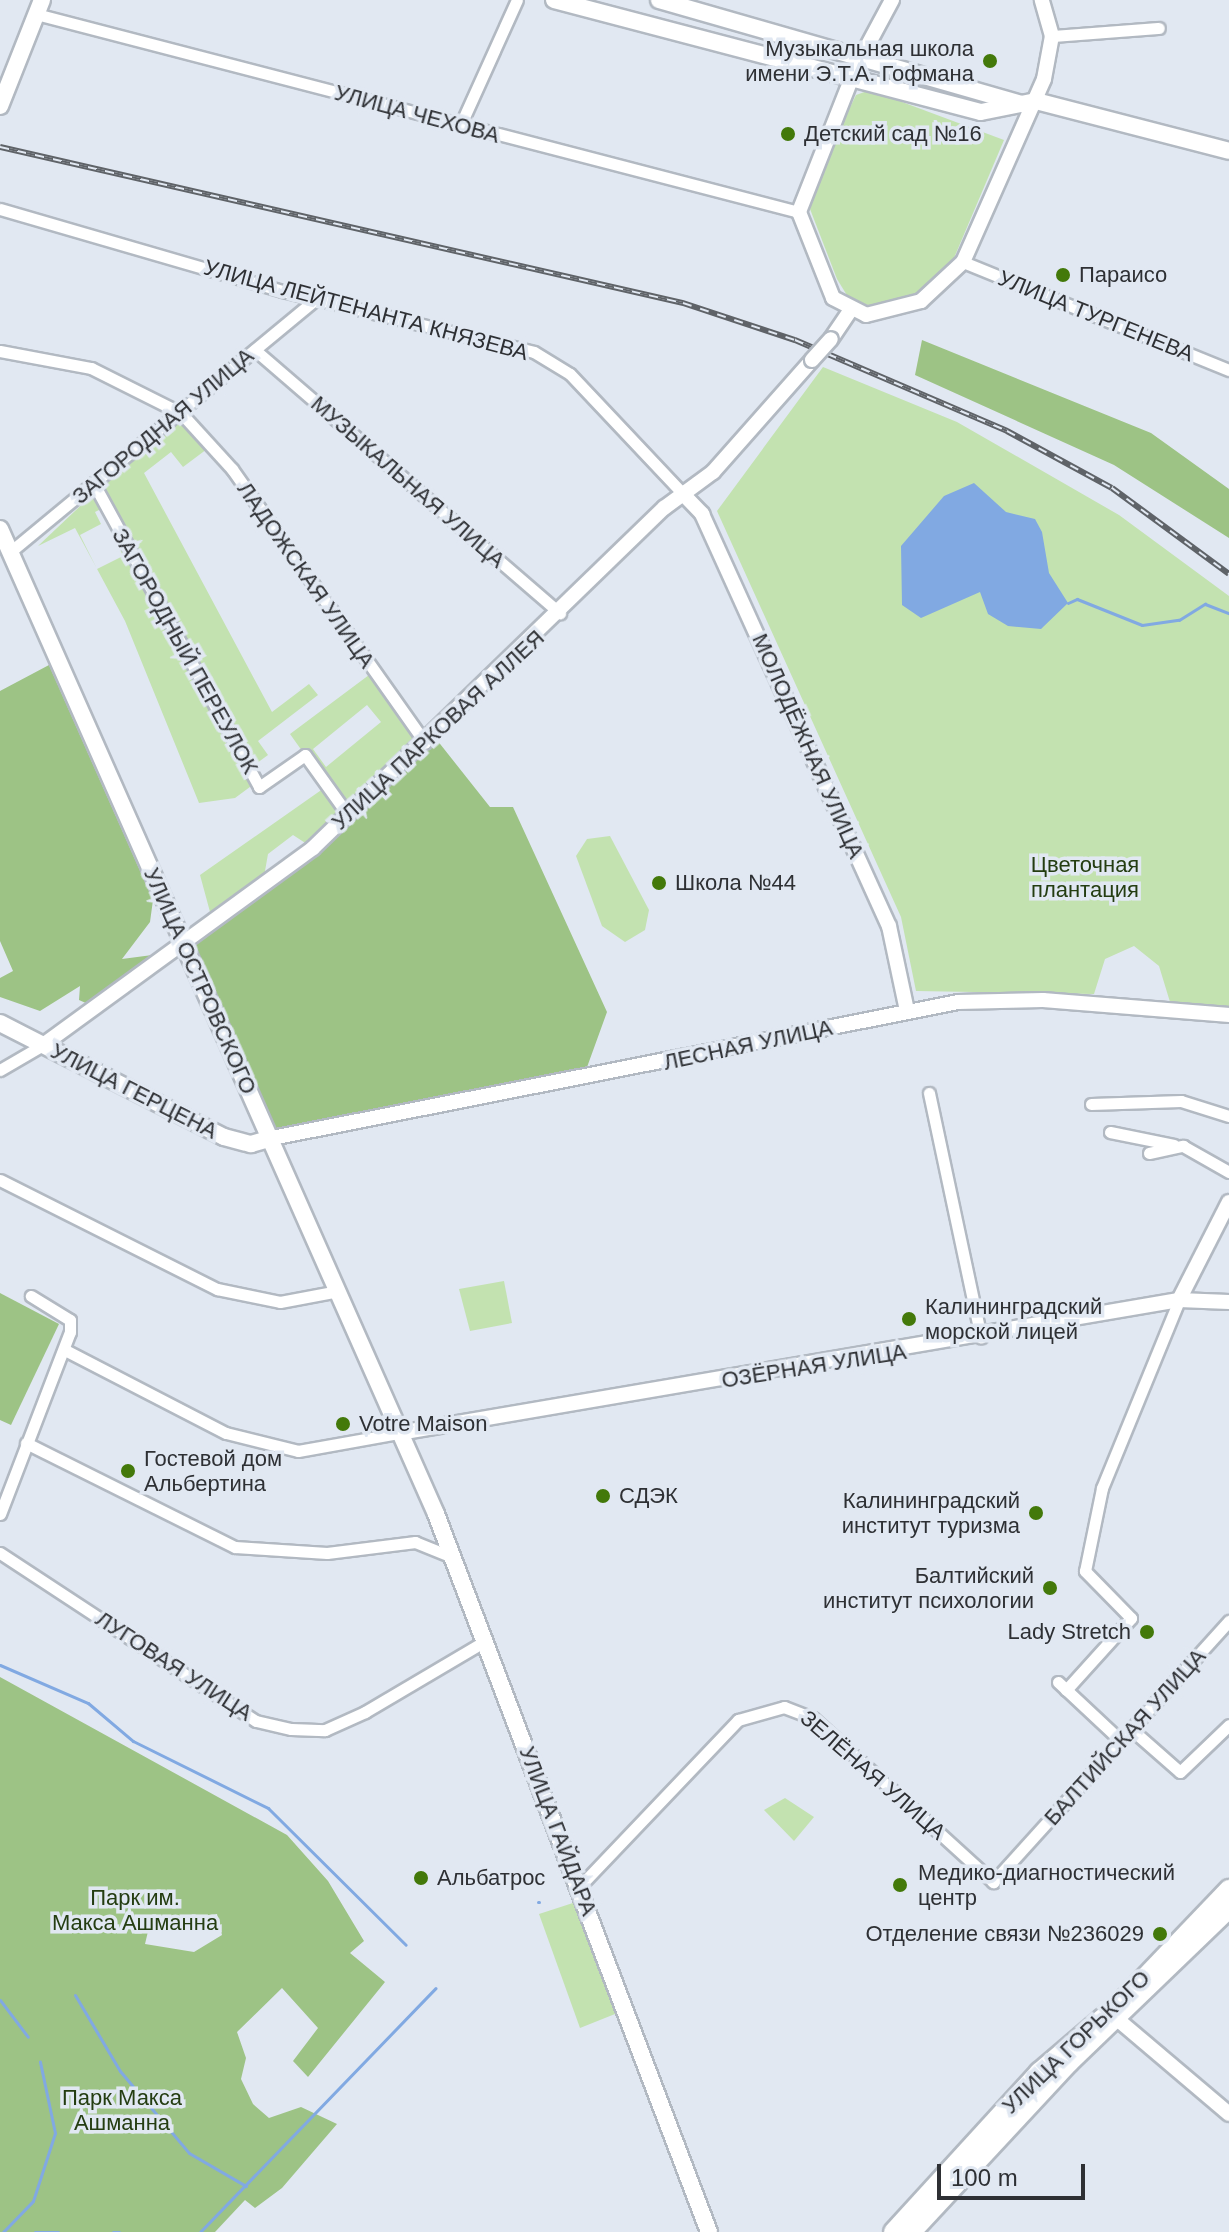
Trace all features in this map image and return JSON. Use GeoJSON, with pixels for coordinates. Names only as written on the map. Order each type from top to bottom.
{"type":"FeatureCollection","features":[{"type":"Feature","properties":{"kind":"main road"},"geometry":{"type":"LineString","coordinates":[[554,0],[981,112],[1029,103]]}},
{"type":"Feature","properties":{"kind":"main road"},"geometry":{"type":"LineString","coordinates":[[659,0],[689,4],[1029,103],[1229,151]]}},
{"type":"Feature","properties":{"kind":"main road"},"geometry":{"type":"LineString","coordinates":[[0,106],[39,7]]}},
{"type":"Feature","properties":{"kind":"main road","name":"УЛИЦА ОСТРОВСКОГО"},"geometry":{"type":"LineString","coordinates":[[0,529],[184,947],[272,1138],[333,1292],[399,1433]]}},
{"type":"Feature","properties":{"kind":"main road","name":"УЛИЦА ГЕРЦЕНА"},"geometry":{"type":"LineString","coordinates":[[0,1023],[232,1140],[272,1138]]}},
{"type":"Feature","properties":{"kind":"main road","name":"УЛИЦА ГАЙДАРА"},"geometry":{"type":"LineString","coordinates":[[399,1433],[453,1557],[709,2232]]}},
{"type":"Feature","properties":{"kind":"main road","name":"УЛИЦА ГОРЬКОГО"},"geometry":{"type":"LineString","coordinates":[[893,2232],[1039,2072],[1114,2017],[1229,1889]]}},
{"type":"Feature","properties":{"kind":"main road","name":"УЛИЦА ГОРЬКОГО"},"geometry":{"type":"LineString","coordinates":[[912,2232],[1114,2017],[1229,1909]]}},
{"type":"Feature","properties":{"kind":"street"},"geometry":{"type":"LineString","coordinates":[[460,126],[517,0]]}},
{"type":"Feature","properties":{"kind":"street"},"geometry":{"type":"LineString","coordinates":[[892,0],[852,77],[799,212],[833,298],[850,311],[866,315],[921,301],[963,262],[1029,103],[1052,36],[1042,0]]}},
{"type":"Feature","properties":{"kind":"street","name":"УЛИЦА ЧЕХОВА"},"geometry":{"type":"LineString","coordinates":[[39,7],[460,126],[799,212]]}},
{"type":"Feature","properties":{"kind":"street"},"geometry":{"type":"LineString","coordinates":[[1052,36],[1159,28]]}},
{"type":"Feature","properties":{"kind":"street","name":"УЛИЦА ЛЕЙТЕНАНТА КНЯЗЕВА"},"geometry":{"type":"LineString","coordinates":[[0,209],[555,363],[683,494]]}},
{"type":"Feature","properties":{"kind":"street","name":"УЛИЦА ТУРГЕНЕВА"},"geometry":{"type":"LineString","coordinates":[[963,262],[1229,370]]}},
{"type":"Feature","properties":{"kind":"street","name":"ЗАГОРОДНАЯ УЛИЦА"},"geometry":{"type":"LineString","coordinates":[[10,552],[316,299]]}},
{"type":"Feature","properties":{"kind":"street","name":"УЛИЦА ПАРКОВАЯ АЛЛЕЯ"},"geometry":{"type":"LineString","coordinates":[[0,1070],[43,1045],[184,947],[348,815],[683,494],[713,472],[831,339],[850,311]]}},
{"type":"Feature","properties":{"kind":"street","name":"МУЗЫКАЛЬНАЯ УЛИЦА"},"geometry":{"type":"LineString","coordinates":[[255,350],[560,613]]}},
{"type":"Feature","properties":{"kind":"street"},"geometry":{"type":"LineString","coordinates":[[0,351],[91,368],[181,413]]}},
{"type":"Feature","properties":{"kind":"street","name":"ЛАДОЖСКАЯ УЛИЦА"},"geometry":{"type":"LineString","coordinates":[[181,413],[232,469],[425,743]]}},
{"type":"Feature","properties":{"kind":"street","name":"ЗАГОРОДНЫЙ ПЕРЕУЛОК"},"geometry":{"type":"LineString","coordinates":[[94,484],[259,787],[305,755],[348,815]]}},
{"type":"Feature","properties":{"kind":"street","name":"МОЛОДЁЖНАЯ УЛИЦА"},"geometry":{"type":"LineString","coordinates":[[683,494],[702,514],[882,912],[907,1011]]}},
{"type":"Feature","properties":{"kind":"street","name":"ЛЕСНАЯ УЛИЦА"},"geometry":{"type":"LineString","coordinates":[[272,1138],[907,1011],[1043,1000],[1229,1015]]}},
{"type":"Feature","properties":{"kind":"street"},"geometry":{"type":"LineString","coordinates":[[929,1093],[981,1338]]}},
{"type":"Feature","properties":{"kind":"street"},"geometry":{"type":"LineString","coordinates":[[1091,1104],[1181,1101],[1225,1114]]}},
{"type":"Feature","properties":{"kind":"street"},"geometry":{"type":"LineString","coordinates":[[1110,1132],[1183,1146],[1229,1172]]}},
{"type":"Feature","properties":{"kind":"street"},"geometry":{"type":"LineString","coordinates":[[1149,1153],[1183,1146]]}},
{"type":"Feature","properties":{"kind":"street"},"geometry":{"type":"LineString","coordinates":[[0,1180],[217,1289],[280,1302],[333,1292]]}},
{"type":"Feature","properties":{"kind":"street"},"geometry":{"type":"LineString","coordinates":[[1121,1741],[1062,1686],[1131,1618],[1085,1571],[1102,1488],[1179,1300],[1229,1202]]}},
{"type":"Feature","properties":{"kind":"street"},"geometry":{"type":"LineString","coordinates":[[0,1514],[65,1350],[70,1320],[31,1296]]}},
{"type":"Feature","properties":{"kind":"street","name":"ОЗЁРНАЯ УЛИЦА"},"geometry":{"type":"LineString","coordinates":[[399,1433],[981,1338],[1179,1300],[1229,1302]]}},
{"type":"Feature","properties":{"kind":"street"},"geometry":{"type":"LineString","coordinates":[[65,1350],[240,1436],[298,1451],[399,1433]]}},
{"type":"Feature","properties":{"kind":"street"},"geometry":{"type":"LineString","coordinates":[[26,1443],[235,1547],[327,1553],[415,1542],[453,1557]]}},
{"type":"Feature","properties":{"kind":"street","name":"ЛУГОВАЯ УЛИЦА"},"geometry":{"type":"LineString","coordinates":[[0,1553],[256,1721],[291,1729],[325,1730],[365,1712],[485,1641]]}},
{"type":"Feature","properties":{"kind":"street","name":"БАЛТИЙСКАЯ УЛИЦА"},"geometry":{"type":"LineString","coordinates":[[1021,1853],[1229,1621]]}},
{"type":"Feature","properties":{"kind":"street","name":"ЗЕЛЁНАЯ УЛИЦА"},"geometry":{"type":"LineString","coordinates":[[579,1887],[738,1720],[784,1707],[813,1718],[993,1882],[1021,1853]]}},
{"type":"Feature","properties":{"kind":"street"},"geometry":{"type":"LineString","coordinates":[[1131,1729],[1180,1772],[1229,1725]]}},
{"type":"Feature","properties":{"kind":"street"},"geometry":{"type":"LineString","coordinates":[[1114,2017],[1229,2114]]}},
{"type":"Feature","properties":{"kind":"green space"},"geometry":{"type":"Polygon","coordinates":[[[870,90],[1004,140],[954,258],[918,294],[870,306],[848,297],[837,279],[810,209],[816,178],[856,95],[870,90]]]}},
{"type":"Feature","properties":{"kind":"green space"},"geometry":{"type":"Polygon","coordinates":[[[922,340],[1151,433],[1229,489],[1229,538],[1114,465],[915,375],[922,340]]]}},
{"type":"Feature","properties":{"kind":"green space","name":"Цветочная плантация"},"geometry":{"type":"Polygon","coordinates":[[[823,367],[957,422],[1119,515],[1229,596],[1229,1007],[1170,1002],[1159,966],[1134,946],[1105,959],[1094,994],[916,991],[901,917],[717,511],[823,367]]]}},
{"type":"Feature","properties":{"kind":"green space"},"geometry":{"type":"Polygon","coordinates":[[[178,422],[207,449],[183,467],[171,452],[144,473],[272,712],[309,684],[318,695],[258,741],[268,755],[253,766],[105,491],[106,480],[178,422]]]}},
{"type":"Feature","properties":{"kind":"green space"},"geometry":{"type":"Polygon","coordinates":[[[94,493],[254,784],[235,798],[199,803],[125,621],[97,569],[123,556],[101,509],[95,512],[101,524],[80,535],[96,568],[75,528],[38,546],[94,493]]]}},
{"type":"Feature","properties":{"kind":"green space"},"geometry":{"type":"Polygon","coordinates":[[[49,665],[153,900],[150,922],[122,959],[160,954],[88,1004],[79,1000],[80,986],[40,1011],[0,997],[0,978],[13,971],[0,941],[0,691],[49,665]]]}},
{"type":"Feature","properties":{"kind":"green space"},"geometry":{"type":"Polygon","coordinates":[[[373,672],[425,743],[313,848],[293,835],[268,854],[262,888],[213,923],[200,875],[327,786],[290,734],[373,672]],[[367,705],[313,749],[326,767],[381,722],[367,705]]]}},
{"type":"Feature","properties":{"kind":"green space"},"geometry":{"type":"Polygon","coordinates":[[[433,735],[490,807],[513,807],[607,1012],[582,1081],[272,1138],[191,940],[292,866],[433,735]]]}},
{"type":"Feature","properties":{"kind":"green space"},"geometry":{"type":"Polygon","coordinates":[[[610,836],[649,910],[645,930],[625,942],[602,926],[576,856],[587,839],[610,836]]]}},
{"type":"Feature","properties":{"kind":"green space"},"geometry":{"type":"Polygon","coordinates":[[[504,1281],[512,1323],[470,1331],[459,1289],[504,1281]]]}},
{"type":"Feature","properties":{"kind":"green space"},"geometry":{"type":"Polygon","coordinates":[[[0,1293],[59,1324],[11,1425],[0,1420],[0,1293]]]}},
{"type":"Feature","properties":{"kind":"green space","name":"Парк Макса Ашманна"},"geometry":{"type":"Polygon","coordinates":[[[0,1677],[287,1835],[328,1881],[364,1941],[350,1953],[385,1982],[308,2077],[293,2061],[318,2028],[282,1988],[237,2032],[246,2058],[241,2079],[253,2104],[269,2118],[301,2107],[337,2124],[282,2188],[255,2208],[245,2200],[215,2232],[0,2232],[0,1677]],[[217,1914],[150,1923],[145,1944],[194,1952],[222,1935],[217,1914]]]}},
{"type":"Feature","properties":{"kind":"green space"},"geometry":{"type":"Polygon","coordinates":[[[785,1798],[814,1817],[794,1841],[764,1810],[785,1798]]]}},
{"type":"Feature","properties":{"kind":"green space"},"geometry":{"type":"Polygon","coordinates":[[[576,1902],[620,2012],[580,2028],[539,1914],[576,1902]]]}},
{"type":"Feature","properties":{"kind":"water"},"geometry":{"type":"Polygon","coordinates":[[[974,483],[1006,512],[1035,519],[1042,532],[1049,573],[1068,603],[1041,629],[1008,626],[988,614],[980,592],[921,618],[902,605],[901,546],[944,496],[974,483]]]}},
{"type":"Feature","properties":{"kind":"waterway"},"geometry":{"type":"LineString","coordinates":[[1068,603],[1077,599],[1142,625],[1179,620],[1205,604],[1229,613]]}},
{"type":"Feature","properties":{"kind":"waterway"},"geometry":{"type":"LineString","coordinates":[[0,1665],[88,1703],[133,1741],[268,1808],[406,1945]]}},
{"type":"Feature","properties":{"kind":"waterway"},"geometry":{"type":"LineString","coordinates":[[200,2232],[436,1988]]}},
{"type":"Feature","properties":{"kind":"waterway"},"geometry":{"type":"LineString","coordinates":[[75,1995],[120,2071],[189,2153],[246,2186]]}},
{"type":"Feature","properties":{"kind":"waterway"},"geometry":{"type":"LineString","coordinates":[[0,2000],[28,2037]]}},
{"type":"Feature","properties":{"kind":"waterway"},"geometry":{"type":"LineString","coordinates":[[3,2232],[33,2201],[55,2133],[40,2062]]}},
{"type":"Feature","properties":{"kind":"waterway"},"geometry":{"type":"LineString","coordinates":[[35,2232],[58,2232]]}},
{"type":"Feature","properties":{"kind":"waterway"},"geometry":{"type":"LineString","coordinates":[[113,2232],[119,2232]]}},
{"type":"Feature","properties":{"kind":"railway"},"geometry":{"type":"LineString","coordinates":[[0,147],[683,303],[795,340],[1007,431],[1112,488],[1229,574]]}},
{"type":"Feature","properties":{"kind":"place","name":"Музыкальная школа имени Э.Т.А. Гофмана"},"geometry":{"type":"Point","coordinates":[990,61]}},
{"type":"Feature","properties":{"kind":"place","name":"Детский сад №16"},"geometry":{"type":"Point","coordinates":[788,134]}},
{"type":"Feature","properties":{"kind":"place","name":"Параисо"},"geometry":{"type":"Point","coordinates":[1063,275]}},
{"type":"Feature","properties":{"kind":"place","name":"Школа №44"},"geometry":{"type":"Point","coordinates":[659,883]}},
{"type":"Feature","properties":{"kind":"place","name":"Калининградский морской лицей"},"geometry":{"type":"Point","coordinates":[909,1319]}},
{"type":"Feature","properties":{"kind":"place","name":"Votre Maison"},"geometry":{"type":"Point","coordinates":[343,1424]}},
{"type":"Feature","properties":{"kind":"place","name":"Гостевой дом Альбертина"},"geometry":{"type":"Point","coordinates":[128,1471]}},
{"type":"Feature","properties":{"kind":"place","name":"СДЭК"},"geometry":{"type":"Point","coordinates":[603,1496]}},
{"type":"Feature","properties":{"kind":"place","name":"Калининградский институт туризма"},"geometry":{"type":"Point","coordinates":[1036,1513]}},
{"type":"Feature","properties":{"kind":"place","name":"Балтийский институт психологии"},"geometry":{"type":"Point","coordinates":[1050,1588]}},
{"type":"Feature","properties":{"kind":"place","name":"Lady Stretch"},"geometry":{"type":"Point","coordinates":[1147,1632]}},
{"type":"Feature","properties":{"kind":"place","name":"Альбатрос"},"geometry":{"type":"Point","coordinates":[421,1878]}},
{"type":"Feature","properties":{"kind":"place","name":"Медико-диагностический центр"},"geometry":{"type":"Point","coordinates":[900,1885]}},
{"type":"Feature","properties":{"kind":"place","name":"Отделение связи №236029"},"geometry":{"type":"Point","coordinates":[1160,1934]}},
{"type":"Feature","properties":{"kind":"park label","name":"Парк им. Макса Ашманна"},"geometry":{"type":"Point","coordinates":[135,1910]}}]}
